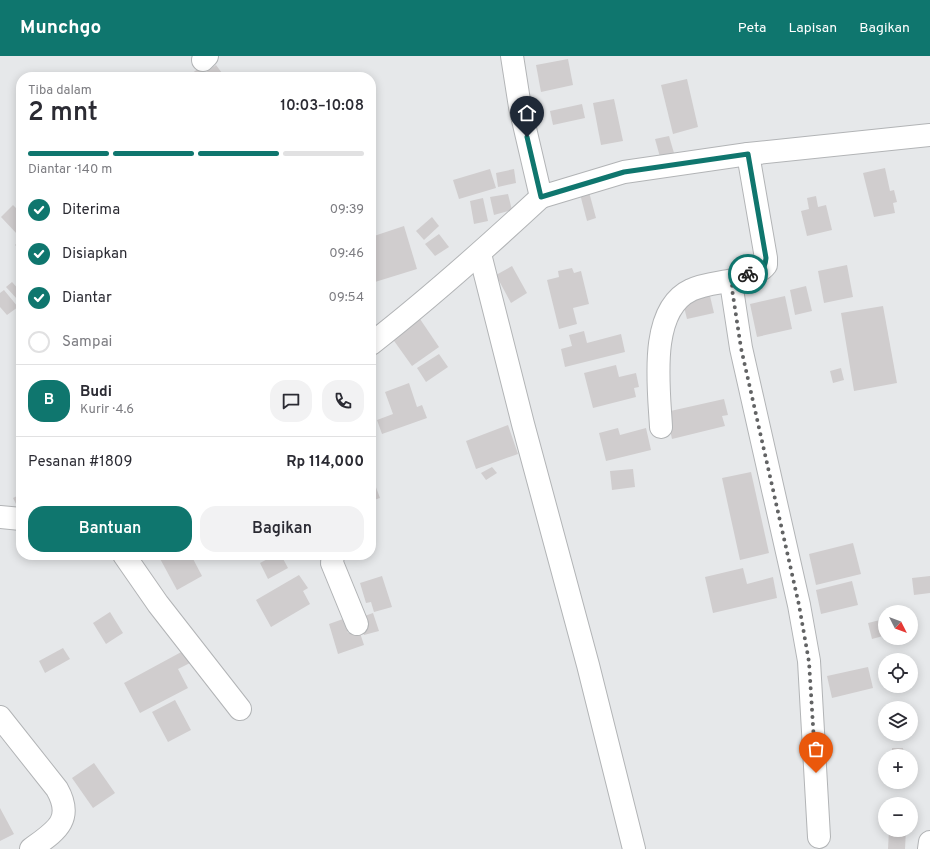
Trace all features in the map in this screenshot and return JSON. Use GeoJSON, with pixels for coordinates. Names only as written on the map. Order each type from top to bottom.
{"type":"FeatureCollection","features":[{"type":"Feature","properties":{"kind":"street"},"geometry":{"type":"LineString","coordinates":[[512,56],[520,107],[541,197]]}},
{"type":"Feature","properties":{"kind":"street"},"geometry":{"type":"LineString","coordinates":[[376,340],[480,254],[541,197],[624,172],[748,154],[929,138]]}},
{"type":"Feature","properties":{"kind":"street"},"geometry":{"type":"LineString","coordinates":[[661,427],[658,357],[663,326],[671,309],[680,298],[690,290],[759,272],[766,265],[748,154]]}},
{"type":"Feature","properties":{"kind":"street"},"geometry":{"type":"LineString","coordinates":[[480,254],[523,424],[588,666],[634,849]]}},
{"type":"Feature","properties":{"kind":"street"},"geometry":{"type":"LineString","coordinates":[[733,280],[732,289],[741,348],[799,605],[809,662],[819,837]]}},
{"type":"Feature","properties":{"kind":"street"},"geometry":{"type":"LineString","coordinates":[[0,517],[16,519]]}},
{"type":"Feature","properties":{"kind":"street"},"geometry":{"type":"LineString","coordinates":[[127,560],[158,604],[240,709]]}},
{"type":"Feature","properties":{"kind":"street"},"geometry":{"type":"LineString","coordinates":[[332,560],[332,563],[357,624]]}},
{"type":"Feature","properties":{"kind":"street"},"geometry":{"type":"LineString","coordinates":[[0,717],[57,789],[63,799],[65,810],[62,820],[55,831],[31,849]]}},
{"type":"Feature","properties":{"kind":"street"},"geometry":{"type":"LineString","coordinates":[[929,849],[930,842]]}},
{"type":"Feature","properties":{"kind":"building"},"geometry":{"type":"Polygon","coordinates":[[[568,59],[573,85],[541,92],[536,65],[568,59]]]}},
{"type":"Feature","properties":{"kind":"building"},"geometry":{"type":"Polygon","coordinates":[[[216,65],[221,72],[207,72],[216,65]]]}},
{"type":"Feature","properties":{"kind":"building"},"geometry":{"type":"Polygon","coordinates":[[[199,68],[202,72],[194,72],[199,68]]]}},
{"type":"Feature","properties":{"kind":"building"},"geometry":{"type":"Polygon","coordinates":[[[687,79],[698,127],[673,134],[661,85],[687,79]]]}},
{"type":"Feature","properties":{"kind":"building"},"geometry":{"type":"Polygon","coordinates":[[[614,99],[623,141],[601,145],[593,103],[614,99]]]}},
{"type":"Feature","properties":{"kind":"building"},"geometry":{"type":"Polygon","coordinates":[[[582,104],[585,118],[553,125],[550,111],[582,104]]]}},
{"type":"Feature","properties":{"kind":"building"},"geometry":{"type":"Polygon","coordinates":[[[669,136],[674,153],[660,157],[655,139],[669,136]]]}},
{"type":"Feature","properties":{"kind":"building"},"geometry":{"type":"Polygon","coordinates":[[[885,168],[890,191],[894,190],[897,202],[893,203],[895,213],[874,217],[863,173],[885,168]]]}},
{"type":"Feature","properties":{"kind":"building"},"geometry":{"type":"Polygon","coordinates":[[[490,169],[496,188],[459,199],[453,180],[490,169]]]}},
{"type":"Feature","properties":{"kind":"building"},"geometry":{"type":"Polygon","coordinates":[[[514,169],[516,183],[498,187],[496,173],[514,169]]]}},
{"type":"Feature","properties":{"kind":"building"},"geometry":{"type":"Polygon","coordinates":[[[589,192],[596,218],[587,221],[580,194],[589,192]]]}},
{"type":"Feature","properties":{"kind":"building"},"geometry":{"type":"Polygon","coordinates":[[[508,194],[512,210],[494,215],[490,197],[508,194]]]}},
{"type":"Feature","properties":{"kind":"building"},"geometry":{"type":"Polygon","coordinates":[[[816,196],[818,207],[826,205],[832,230],[807,236],[801,211],[809,209],[807,198],[816,196]]]}},
{"type":"Feature","properties":{"kind":"building"},"geometry":{"type":"Polygon","coordinates":[[[483,198],[488,221],[474,224],[470,201],[483,198]]]}},
{"type":"Feature","properties":{"kind":"building"},"geometry":{"type":"Polygon","coordinates":[[[13,205],[16,208],[16,233],[1,217],[13,205]]]}},
{"type":"Feature","properties":{"kind":"building"},"geometry":{"type":"Polygon","coordinates":[[[432,217],[439,226],[424,240],[416,231],[432,217]]]}},
{"type":"Feature","properties":{"kind":"building"},"geometry":{"type":"Polygon","coordinates":[[[404,226],[417,269],[376,282],[376,235],[404,226]]]}},
{"type":"Feature","properties":{"kind":"building"},"geometry":{"type":"Polygon","coordinates":[[[439,234],[449,247],[435,256],[425,244],[439,234]]]}},
{"type":"Feature","properties":{"kind":"building"},"geometry":{"type":"Polygon","coordinates":[[[847,265],[853,297],[824,303],[818,271],[847,265]]]}},
{"type":"Feature","properties":{"kind":"building"},"geometry":{"type":"Polygon","coordinates":[[[512,266],[527,293],[511,303],[496,275],[512,266]]]}},
{"type":"Feature","properties":{"kind":"building"},"geometry":{"type":"Polygon","coordinates":[[[572,268],[574,273],[581,271],[589,304],[573,308],[577,324],[559,329],[547,280],[559,277],[558,271],[572,268]]]}},
{"type":"Feature","properties":{"kind":"building"},"geometry":{"type":"Polygon","coordinates":[[[12,282],[16,286],[16,298],[6,287],[12,282]]]}},
{"type":"Feature","properties":{"kind":"building"},"geometry":{"type":"Polygon","coordinates":[[[806,286],[812,311],[795,315],[790,290],[806,286]]]}},
{"type":"Feature","properties":{"kind":"building"},"geometry":{"type":"Polygon","coordinates":[[[4,290],[16,305],[16,308],[7,315],[0,307],[0,293],[4,290]]]}},
{"type":"Feature","properties":{"kind":"building"},"geometry":{"type":"Polygon","coordinates":[[[710,296],[714,313],[687,319],[683,303],[710,296]]]}},
{"type":"Feature","properties":{"kind":"building"},"geometry":{"type":"Polygon","coordinates":[[[785,296],[792,329],[757,337],[750,304],[785,296]]]}},
{"type":"Feature","properties":{"kind":"building"},"geometry":{"type":"Polygon","coordinates":[[[883,306],[897,383],[854,391],[841,313],[883,306]]]}},
{"type":"Feature","properties":{"kind":"building"},"geometry":{"type":"Polygon","coordinates":[[[420,319],[439,347],[412,366],[392,338],[420,319]]]}},
{"type":"Feature","properties":{"kind":"building"},"geometry":{"type":"Polygon","coordinates":[[[584,331],[587,343],[621,334],[625,352],[565,367],[561,349],[572,346],[569,335],[584,331]]]}},
{"type":"Feature","properties":{"kind":"building"},"geometry":{"type":"Polygon","coordinates":[[[439,354],[448,367],[426,382],[417,368],[439,354]]]}},
{"type":"Feature","properties":{"kind":"building"},"geometry":{"type":"Polygon","coordinates":[[[616,365],[619,377],[636,373],[639,387],[634,388],[636,397],[593,408],[584,373],[616,365]]]}},
{"type":"Feature","properties":{"kind":"building"},"geometry":{"type":"Polygon","coordinates":[[[841,368],[844,380],[833,383],[830,371],[841,368]]]}},
{"type":"Feature","properties":{"kind":"building"},"geometry":{"type":"Polygon","coordinates":[[[409,383],[417,407],[422,405],[427,418],[382,434],[377,420],[393,414],[385,392],[409,383]]]}},
{"type":"Feature","properties":{"kind":"building"},"geometry":{"type":"Polygon","coordinates":[[[724,399],[728,415],[722,416],[725,426],[672,439],[666,412],[724,399]]]}},
{"type":"Feature","properties":{"kind":"building"},"geometry":{"type":"Polygon","coordinates":[[[508,425],[518,454],[476,469],[466,441],[508,425]]]}},
{"type":"Feature","properties":{"kind":"building"},"geometry":{"type":"Polygon","coordinates":[[[618,428],[620,435],[646,428],[651,450],[606,461],[599,433],[618,428]]]}},
{"type":"Feature","properties":{"kind":"building"},"geometry":{"type":"Polygon","coordinates":[[[492,467],[497,473],[486,480],[481,473],[492,467]]]}},
{"type":"Feature","properties":{"kind":"building"},"geometry":{"type":"Polygon","coordinates":[[[633,469],[635,487],[612,490],[610,471],[633,469]]]}},
{"type":"Feature","properties":{"kind":"building"},"geometry":{"type":"Polygon","coordinates":[[[751,472],[769,553],[740,560],[722,478],[751,472]]]}},
{"type":"Feature","properties":{"kind":"building"},"geometry":{"type":"Polygon","coordinates":[[[376,487],[380,498],[376,499],[376,487]]]}},
{"type":"Feature","properties":{"kind":"building"},"geometry":{"type":"Polygon","coordinates":[[[16,496],[16,504],[13,498],[16,496]]]}},
{"type":"Feature","properties":{"kind":"building"},"geometry":{"type":"Polygon","coordinates":[[[853,543],[861,574],[816,585],[809,554],[853,543]]]}},
{"type":"Feature","properties":{"kind":"building"},"geometry":{"type":"Polygon","coordinates":[[[161,560],[194,560],[202,576],[177,590],[161,560]]]}},
{"type":"Feature","properties":{"kind":"building"},"geometry":{"type":"Polygon","coordinates":[[[266,560],[284,560],[288,568],[268,579],[260,563],[266,560]]]}},
{"type":"Feature","properties":{"kind":"building"},"geometry":{"type":"Polygon","coordinates":[[[743,568],[747,584],[773,577],[777,598],[713,613],[705,577],[743,568]]]}},
{"type":"Feature","properties":{"kind":"building"},"geometry":{"type":"Polygon","coordinates":[[[299,575],[308,588],[303,591],[310,604],[271,627],[256,600],[299,575]]]}},
{"type":"Feature","properties":{"kind":"building"},"geometry":{"type":"Polygon","coordinates":[[[382,576],[392,607],[374,612],[371,602],[366,603],[360,583],[382,576]]]}},
{"type":"Feature","properties":{"kind":"building"},"geometry":{"type":"Polygon","coordinates":[[[930,576],[930,593],[914,595],[912,578],[930,576]]]}},
{"type":"Feature","properties":{"kind":"building"},"geometry":{"type":"Polygon","coordinates":[[[852,581],[858,605],[821,614],[816,590],[852,581]]]}},
{"type":"Feature","properties":{"kind":"building"},"geometry":{"type":"Polygon","coordinates":[[[110,612],[123,633],[106,644],[93,623],[110,612]]]}},
{"type":"Feature","properties":{"kind":"building"},"geometry":{"type":"Polygon","coordinates":[[[373,613],[379,631],[364,635],[359,618],[373,613]]]}},
{"type":"Feature","properties":{"kind":"building"},"geometry":{"type":"Polygon","coordinates":[[[343,619],[348,633],[359,630],[364,645],[338,654],[329,624],[343,619]]]}},
{"type":"Feature","properties":{"kind":"building"},"geometry":{"type":"Polygon","coordinates":[[[878,620],[878,637],[872,639],[868,623],[878,620]]]}},
{"type":"Feature","properties":{"kind":"building"},"geometry":{"type":"Polygon","coordinates":[[[63,648],[70,659],[45,673],[39,661],[63,648]]]}},
{"type":"Feature","properties":{"kind":"building"},"geometry":{"type":"Polygon","coordinates":[[[185,650],[192,662],[178,669],[188,688],[140,713],[124,683],[185,650]]]}},
{"type":"Feature","properties":{"kind":"building"},"geometry":{"type":"Polygon","coordinates":[[[868,667],[873,688],[832,698],[827,676],[868,667]]]}},
{"type":"Feature","properties":{"kind":"building"},"geometry":{"type":"Polygon","coordinates":[[[175,700],[191,730],[168,742],[152,712],[175,700]]]}},
{"type":"Feature","properties":{"kind":"building"},"geometry":{"type":"Polygon","coordinates":[[[903,748],[903,749],[892,749],[903,748]]]}},
{"type":"Feature","properties":{"kind":"building"},"geometry":{"type":"Polygon","coordinates":[[[94,763],[115,793],[93,808],[72,778],[94,763]]]}},
{"type":"Feature","properties":{"kind":"building"},"geometry":{"type":"Polygon","coordinates":[[[0,808],[14,834],[0,841],[0,808]]]}},
{"type":"Feature","properties":{"kind":"building"},"geometry":{"type":"Polygon","coordinates":[[[889,837],[906,837],[905,849],[888,849],[889,837]]]}},
{"type":"Feature","properties":{"kind":"way so far"},"geometry":{"type":"LineString","coordinates":[[748,274],[736,277],[732,283],[732,289],[741,348],[799,605],[809,662],[816,773]]}},
{"type":"Feature","properties":{"kind":"route"},"geometry":{"type":"LineString","coordinates":[[527,137],[541,197],[624,172],[748,154],[766,265],[759,272],[748,274]]}}]}
